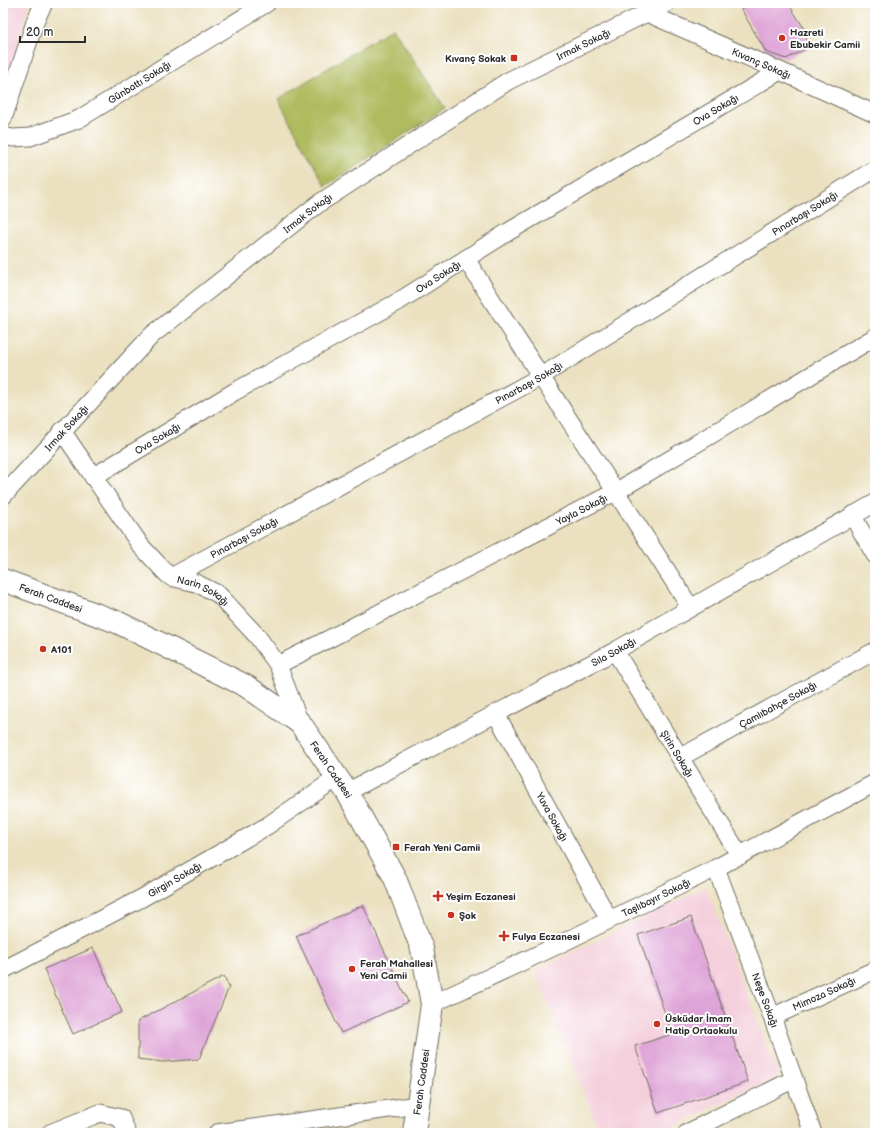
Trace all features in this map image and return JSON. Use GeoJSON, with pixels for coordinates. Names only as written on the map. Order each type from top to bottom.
{"type":"FeatureCollection","features":[{"type":"Feature","properties":{"kind":"street"},"geometry":{"type":"LineString","coordinates":[[3,119],[36,19],[44,3]]}},
{"type":"Feature","properties":{"kind":"street","name":"Günbattı Sokağı"},"geometry":{"type":"LineString","coordinates":[[3,136],[13,138],[30,137],[79,119],[267,3]]}},
{"type":"Feature","properties":{"kind":"street","name":"Irmak Sokağı"},"geometry":{"type":"LineString","coordinates":[[3,496],[152,335],[318,204],[508,81],[667,3]]}},
{"type":"Feature","properties":{"kind":"street","name":"Kıvanç Sokağı"},"geometry":{"type":"LineString","coordinates":[[647,14],[780,71],[875,114]]}},
{"type":"Feature","properties":{"kind":"street","name":"Ova Sokağı"},"geometry":{"type":"LineString","coordinates":[[93,477],[234,392],[396,303],[466,259],[780,71]]}},
{"type":"Feature","properties":{"kind":"street","name":"Pınarbaşı Sokağı"},"geometry":{"type":"LineString","coordinates":[[171,577],[540,377],[875,169]]}},
{"type":"Feature","properties":{"kind":"street"},"geometry":{"type":"LineString","coordinates":[[466,259],[540,377],[617,491],[690,607]]}},
{"type":"Feature","properties":{"kind":"street","name":"Yayla Sokağı"},"geometry":{"type":"LineString","coordinates":[[278,665],[617,491],[875,337]]}},
{"type":"Feature","properties":{"kind":"street","name":"Narin Sokağı"},"geometry":{"type":"LineString","coordinates":[[62,431],[141,546],[171,577],[196,583],[218,594],[257,636],[278,665],[300,723]]}},
{"type":"Feature","properties":{"kind":"street","name":"Sıla Sokağı"},"geometry":{"type":"LineString","coordinates":[[343,785],[496,714],[615,651],[875,502]]}},
{"type":"Feature","properties":{"kind":"street"},"geometry":{"type":"LineString","coordinates":[[852,515],[875,555]]}},
{"type":"Feature","properties":{"kind":"street","name":"Ferah Caddesi"},"geometry":{"type":"LineString","coordinates":[[3,580],[117,622],[246,686],[300,723],[343,785],[395,878],[422,949],[432,1004],[414,1133]]}},
{"type":"Feature","properties":{"kind":"street","name":"Şirin Sokağı"},"geometry":{"type":"LineString","coordinates":[[615,651],[740,856]]}},
{"type":"Feature","properties":{"kind":"street","name":"Çamlıbahçe Sokağı"},"geometry":{"type":"LineString","coordinates":[[681,757],[875,652]]}},
{"type":"Feature","properties":{"kind":"street","name":"Yuva Sokağı"},"geometry":{"type":"LineString","coordinates":[[496,714],[609,919]]}},
{"type":"Feature","properties":{"kind":"street","name":"Taşlıbayır Sokağı"},"geometry":{"type":"LineString","coordinates":[[432,1004],[556,946],[716,868],[875,783]]}},
{"type":"Feature","properties":{"kind":"street","name":"Girgin Sokağı"},"geometry":{"type":"LineString","coordinates":[[3,970],[149,894],[267,826],[343,785]]}},
{"type":"Feature","properties":{"kind":"street","name":"Neşe Sokağı"},"geometry":{"type":"LineString","coordinates":[[716,868],[772,1017],[813,1133]]}},
{"type":"Feature","properties":{"kind":"street","name":"Mimoza Sokağı"},"geometry":{"type":"LineString","coordinates":[[772,1017],[875,970]]}},
{"type":"Feature","properties":{"kind":"street"},"geometry":{"type":"LineString","coordinates":[[687,1133],[794,1079]]}},
{"type":"Feature","properties":{"kind":"street"},"geometry":{"type":"LineString","coordinates":[[217,1133],[418,1105]]}},
{"type":"Feature","properties":{"kind":"street"},"geometry":{"type":"LineString","coordinates":[[50,1133],[100,1113],[121,1118],[127,1133]]}},
{"type":"Feature","properties":{"kind":"shaded area"},"geometry":{"type":"Polygon","coordinates":[[[3,3],[29,3],[3,93],[3,3]]]}},
{"type":"Feature","properties":{"kind":"shaded area","name":"Üsküdar İmam Hatip Ortaokulu"},"geometry":{"type":"Polygon","coordinates":[[[706,887],[778,1076],[660,1133],[600,1133],[535,971],[706,887]]]}},
{"type":"Feature","properties":{"kind":"green space"},"geometry":{"type":"Polygon","coordinates":[[[393,28],[445,108],[325,186],[278,99],[393,28]]]}},
{"type":"Feature","properties":{"kind":"building","name":"Hazreti Ebubekir Camii"},"geometry":{"type":"Polygon","coordinates":[[[753,3],[788,3],[804,28],[808,48],[786,59],[766,52],[741,9],[753,3]]]}},
{"type":"Feature","properties":{"kind":"building"},"geometry":{"type":"Polygon","coordinates":[[[3,24],[6,25],[3,34],[3,24]]]}},
{"type":"Feature","properties":{"kind":"building","name":"Ferah Mahallesi Yeni Camii"},"geometry":{"type":"Polygon","coordinates":[[[363,905],[408,1002],[341,1033],[296,936],[363,905]]]}},
{"type":"Feature","properties":{"kind":"building"},"geometry":{"type":"Polygon","coordinates":[[[691,917],[748,1082],[658,1113],[635,1046],[672,1034],[638,935],[691,917]]]}},
{"type":"Feature","properties":{"kind":"building"},"geometry":{"type":"Polygon","coordinates":[[[93,948],[122,1012],[73,1034],[44,969],[93,948]]]}},
{"type":"Feature","properties":{"kind":"building"},"geometry":{"type":"Polygon","coordinates":[[[224,976],[229,987],[199,1059],[163,1062],[138,1059],[138,1021],[224,976]]]}},
{"type":"Feature","properties":{"kind":"place","name":"Hazreti Ebubekir Camii"},"geometry":{"type":"Point","coordinates":[782,38]}},
{"type":"Feature","properties":{"kind":"place","name":"Kıvanç Sokak"},"geometry":{"type":"Point","coordinates":[514,58]}},
{"type":"Feature","properties":{"kind":"place","name":"A101"},"geometry":{"type":"Point","coordinates":[43,649]}},
{"type":"Feature","properties":{"kind":"place","name":"Ferah Yeni Camii"},"geometry":{"type":"Point","coordinates":[396,847]}},
{"type":"Feature","properties":{"kind":"place","name":"Yeşim Eczanesi"},"geometry":{"type":"Point","coordinates":[438,896]}},
{"type":"Feature","properties":{"kind":"place","name":"Şok"},"geometry":{"type":"Point","coordinates":[451,915]}},
{"type":"Feature","properties":{"kind":"place","name":"Fulya Eczanesi"},"geometry":{"type":"Point","coordinates":[504,936]}},
{"type":"Feature","properties":{"kind":"place","name":"Ferah Mahallesi Yeni Camii"},"geometry":{"type":"Point","coordinates":[352,969]}},
{"type":"Feature","properties":{"kind":"place","name":"Üsküdar İmam Hatip Ortaokulu"},"geometry":{"type":"Point","coordinates":[657,1024]}}]}
